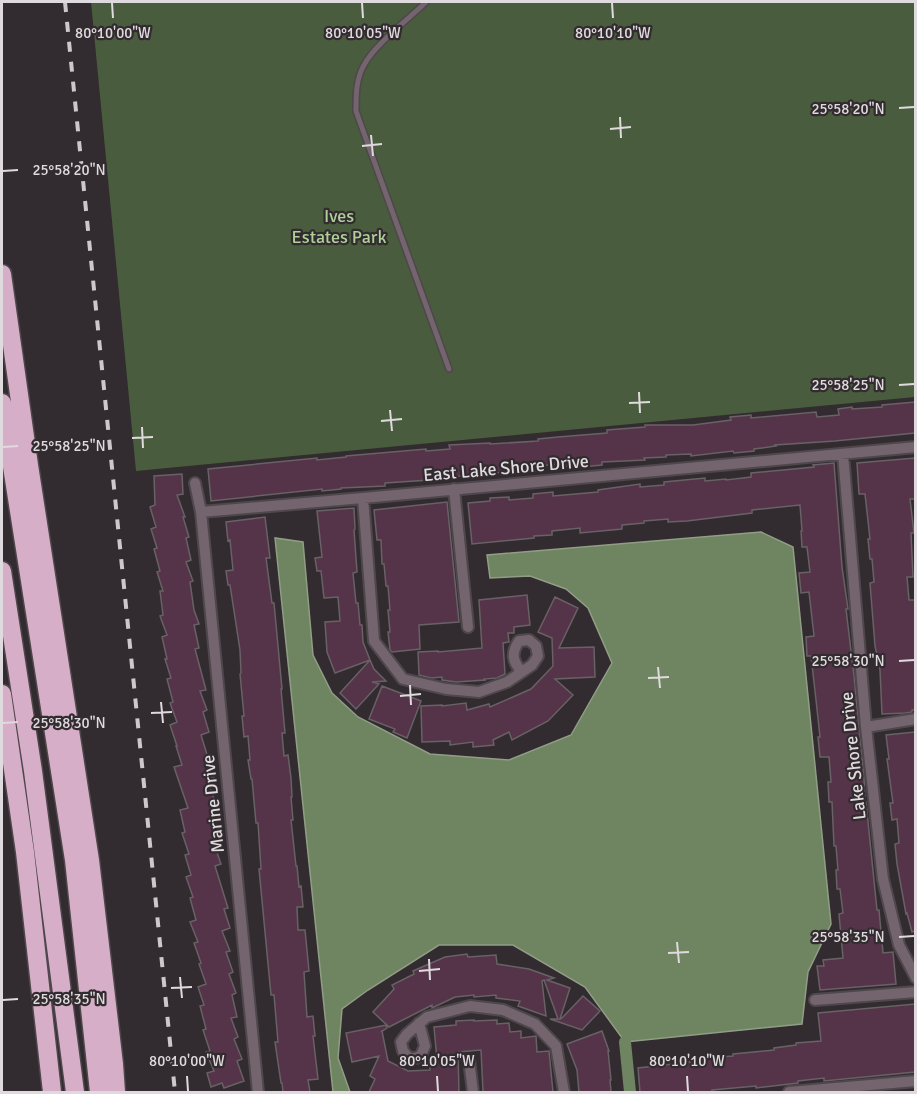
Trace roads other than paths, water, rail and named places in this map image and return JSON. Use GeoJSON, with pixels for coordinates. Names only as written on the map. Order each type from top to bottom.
{"type":"FeatureCollection","features":[{"type":"Feature","properties":{"kind":"highway"},"geometry":{"type":"LineString","coordinates":[[2,274],[90,860],[116,1092]]}},
{"type":"Feature","properties":{"kind":"highway"},"geometry":{"type":"LineString","coordinates":[[2,402],[74,860],[99,1092]]}},
{"type":"Feature","properties":{"kind":"highway"},"geometry":{"type":"LineString","coordinates":[[2,571],[33,771],[75,1092]]}},
{"type":"Feature","properties":{"kind":"highway"},"geometry":{"type":"LineString","coordinates":[[2,694],[25,852],[52,1092]]}},
{"type":"Feature","properties":{"kind":"street","name":"East Lake Shore Drive"},"geometry":{"type":"LineString","coordinates":[[201,512],[915,447]]}},
{"type":"Feature","properties":{"kind":"street","name":"Lake Shore Drive"},"geometry":{"type":"LineString","coordinates":[[843,454],[866,727],[883,879],[899,945],[915,978]]}},
{"type":"Feature","properties":{"kind":"street"},"geometry":{"type":"LineString","coordinates":[[195,483],[201,512]]}},
{"type":"Feature","properties":{"kind":"street"},"geometry":{"type":"LineString","coordinates":[[454,489],[468,627]]}},
{"type":"Feature","properties":{"kind":"street"},"geometry":{"type":"LineString","coordinates":[[363,498],[374,641],[403,679],[446,689],[480,692],[507,682],[522,672]]}},
{"type":"Feature","properties":{"kind":"street","name":"Marine Drive"},"geometry":{"type":"LineString","coordinates":[[201,512],[258,1092]]}},
{"type":"Feature","properties":{"kind":"street"},"geometry":{"type":"LineString","coordinates":[[866,727],[915,719]]}},
{"type":"Feature","properties":{"kind":"street"},"geometry":{"type":"LineString","coordinates":[[815,1000],[915,992]]}},
{"type":"Feature","properties":{"kind":"street"},"geometry":{"type":"LineString","coordinates":[[419,1023],[427,1017],[470,1006],[503,1010],[536,1024],[556,1046],[564,1092]]}},
{"type":"Feature","properties":{"kind":"street"},"geometry":{"type":"LineString","coordinates":[[469,1060],[473,1092]]}},
{"type":"Feature","properties":{"kind":"street"},"geometry":{"type":"LineString","coordinates":[[789,1092],[915,1081]]}},
{"type":"Feature","properties":{"kind":"lane"},"geometry":{"type":"LineString","coordinates":[[426,2],[364,64],[356,94],[356,111],[449,369]]}},
{"type":"Feature","properties":{"kind":"waterway"},"geometry":{"type":"LineString","coordinates":[[625,1042],[630,1092]]}},
{"type":"Feature","properties":{"kind":"railway"},"geometry":{"type":"LineString","coordinates":[[65,2],[175,1092]]}},
{"type":"Feature","properties":{"kind":"park label","name":"Ives Estates Park"},"geometry":{"type":"Point","coordinates":[339,226]}}]}
